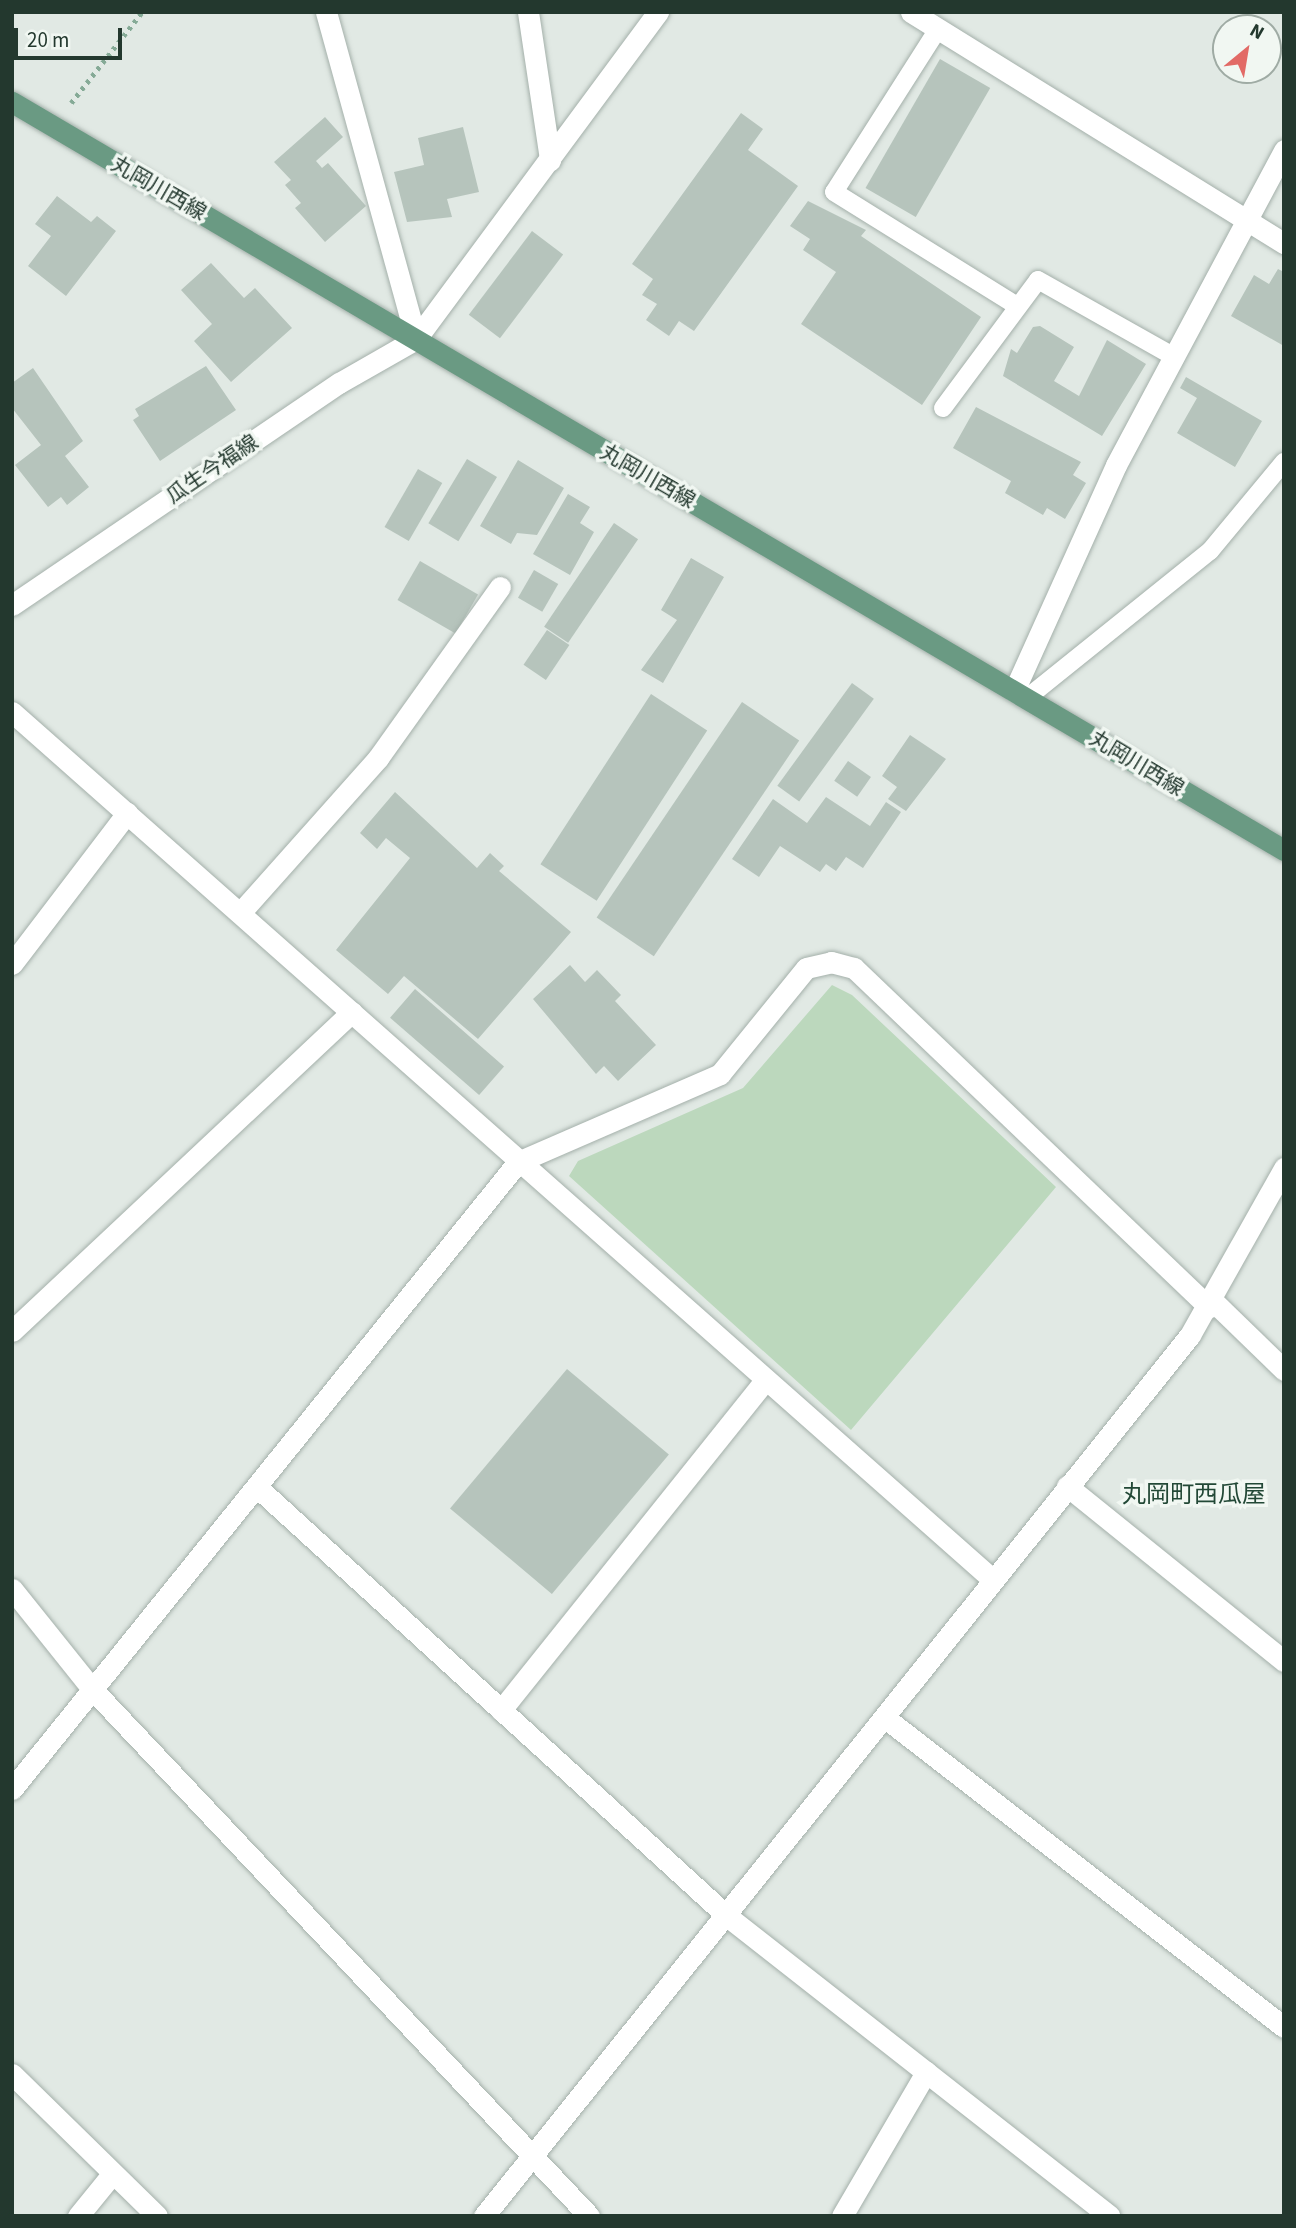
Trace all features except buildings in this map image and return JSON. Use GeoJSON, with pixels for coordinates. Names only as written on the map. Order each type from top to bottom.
{"type":"FeatureCollection","features":[{"type":"Feature","properties":{"kind":"main road","name":"丸岡川西線"},"geometry":{"type":"LineString","coordinates":[[12,102],[1284,850]]}},
{"type":"Feature","properties":{"kind":"street"},"geometry":{"type":"LineString","coordinates":[[326,12],[416,339]]}},
{"type":"Feature","properties":{"kind":"street"},"geometry":{"type":"LineString","coordinates":[[528,12],[550,160]]}},
{"type":"Feature","properties":{"kind":"street"},"geometry":{"type":"LineString","coordinates":[[416,339],[658,12]]}},
{"type":"Feature","properties":{"kind":"street"},"geometry":{"type":"LineString","coordinates":[[911,12],[1245,222],[1284,243]]}},
{"type":"Feature","properties":{"kind":"street"},"geometry":{"type":"LineString","coordinates":[[1021,695],[1116,465],[1284,150]]}},
{"type":"Feature","properties":{"kind":"street","name":"瓜生今福線"},"geometry":{"type":"LineString","coordinates":[[12,605],[339,383],[416,339]]}},
{"type":"Feature","properties":{"kind":"street"},"geometry":{"type":"LineString","coordinates":[[240,913],[378,758],[500,587]]}},
{"type":"Feature","properties":{"kind":"street"},"geometry":{"type":"LineString","coordinates":[[12,712],[992,1579]]}},
{"type":"Feature","properties":{"kind":"street"},"geometry":{"type":"LineString","coordinates":[[12,964],[127,813]]}},
{"type":"Feature","properties":{"kind":"street"},"geometry":{"type":"LineString","coordinates":[[12,1789],[518,1162],[720,1074],[806,968],[831,962],[854,968],[1284,1370]]}},
{"type":"Feature","properties":{"kind":"street"},"geometry":{"type":"LineString","coordinates":[[12,1331],[352,1012]]}},
{"type":"Feature","properties":{"kind":"street"},"geometry":{"type":"LineString","coordinates":[[484,2216],[727,1916],[1211,1304],[1284,1168]]}},
{"type":"Feature","properties":{"kind":"street"},"geometry":{"type":"LineString","coordinates":[[501,1710],[765,1380]]}},
{"type":"Feature","properties":{"kind":"street"},"geometry":{"type":"LineString","coordinates":[[1067,1486],[1284,1661]]}},
{"type":"Feature","properties":{"kind":"street"},"geometry":{"type":"LineString","coordinates":[[257,1487],[727,1916],[1109,2216]]}},
{"type":"Feature","properties":{"kind":"street"},"geometry":{"type":"LineString","coordinates":[[12,1589],[93,1690],[531,2158],[589,2216]]}},
{"type":"Feature","properties":{"kind":"street"},"geometry":{"type":"LineString","coordinates":[[884,1717],[1284,2027]]}},
{"type":"Feature","properties":{"kind":"street"},"geometry":{"type":"LineString","coordinates":[[842,2216],[926,2072]]}},
{"type":"Feature","properties":{"kind":"street"},"geometry":{"type":"LineString","coordinates":[[12,2074],[157,2216]]}},
{"type":"Feature","properties":{"kind":"street"},"geometry":{"type":"LineString","coordinates":[[78,2216],[113,2173]]}},
{"type":"Feature","properties":{"kind":"lane"},"geometry":{"type":"LineString","coordinates":[[938,29],[834,192],[1017,306]]}},
{"type":"Feature","properties":{"kind":"lane"},"geometry":{"type":"LineString","coordinates":[[943,408],[1038,280],[1173,356]]}},
{"type":"Feature","properties":{"kind":"lane"},"geometry":{"type":"LineString","coordinates":[[1021,695],[1210,551],[1284,462]]}},
{"type":"Feature","properties":{"kind":"path"},"geometry":{"type":"LineString","coordinates":[[53,126],[142,12]]}},
{"type":"Feature","properties":{"kind":"green space"},"geometry":{"type":"Polygon","coordinates":[[[832,985],[852,995],[1056,1187],[851,1430],[569,1176],[578,1161],[743,1088],[832,985]]]}},
{"type":"Feature","properties":{"kind":"district","name":"丸岡町西瓜屋"},"geometry":{"type":"Point","coordinates":[1194,1495]}}]}
